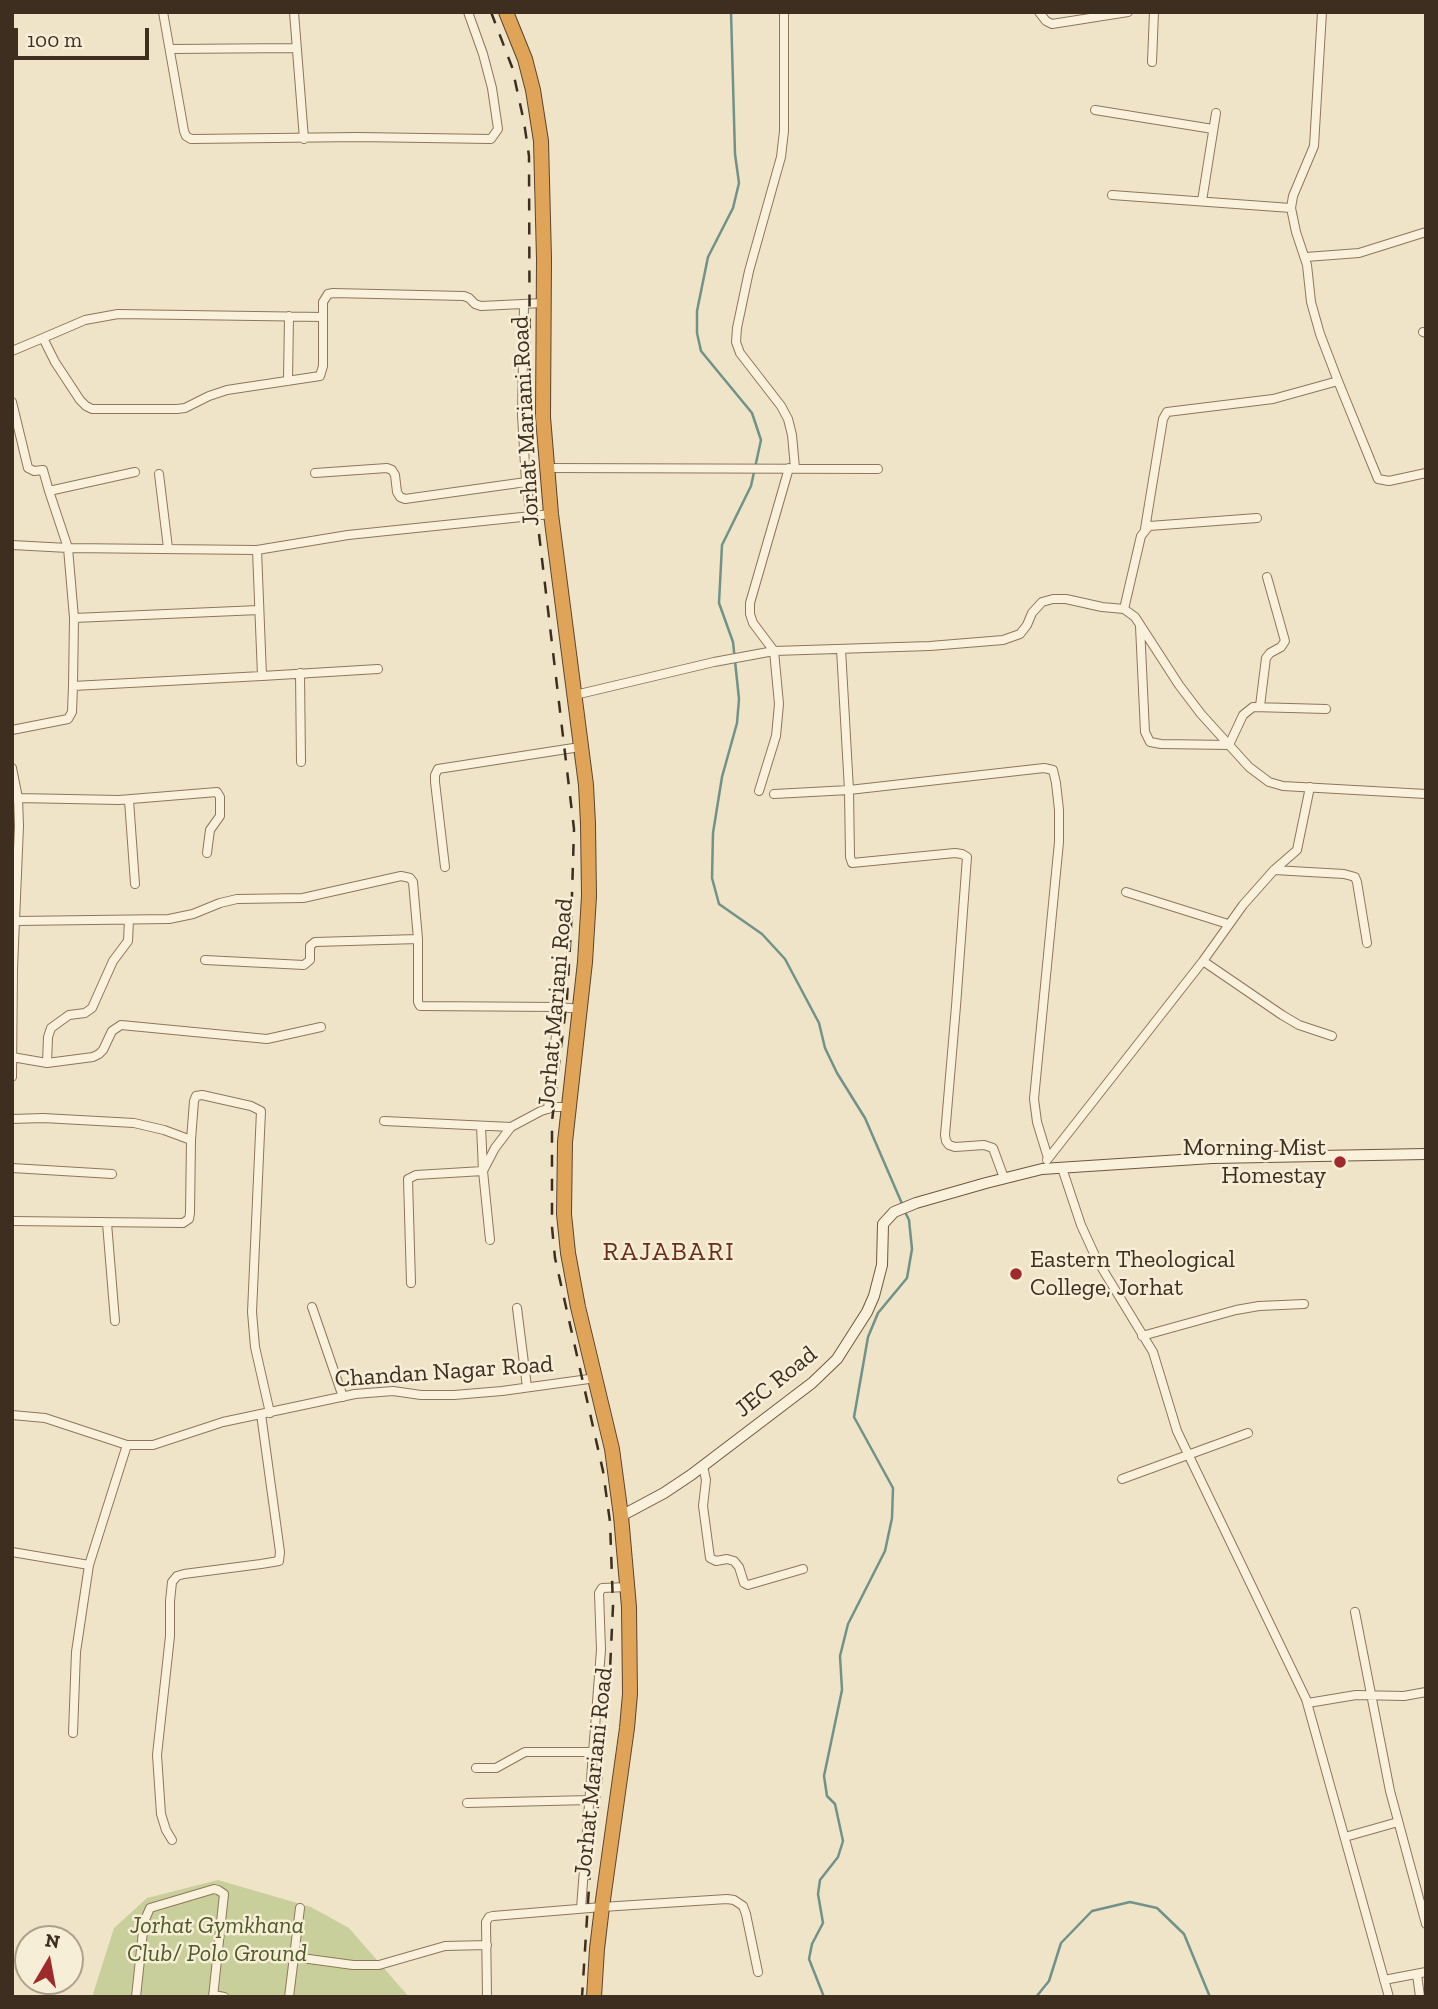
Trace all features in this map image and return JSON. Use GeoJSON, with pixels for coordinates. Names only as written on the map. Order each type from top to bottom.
{"type":"FeatureCollection","features":[{"type":"Feature","properties":{"kind":"highway","name":"Jorhat Mariani Road"},"geometry":{"type":"LineString","coordinates":[[506,12],[525,59],[541,141],[544,224],[542,376],[547,468],[586,785],[589,896],[563,1182],[564,1214],[568,1253],[579,1307],[610,1439],[628,1587],[630,1670],[627,1728],[602,1907],[594,1997]]}},
{"type":"Feature","properties":{"kind":"street"},"geometry":{"type":"LineString","coordinates":[[163,12],[186,136],[199,140],[358,137],[491,139],[498,129],[492,88],[468,12]]}},
{"type":"Feature","properties":{"kind":"street"},"geometry":{"type":"LineString","coordinates":[[294,12],[304,139]]}},
{"type":"Feature","properties":{"kind":"street"},"geometry":{"type":"LineString","coordinates":[[759,791],[778,725],[779,692],[774,651],[753,623],[750,603],[792,468],[792,435],[781,406],[740,353],[736,342],[749,271],[782,157],[785,93],[783,12]]}},
{"type":"Feature","properties":{"kind":"street"},"geometry":{"type":"LineString","coordinates":[[1039,12],[1052,24],[1128,12]]}},
{"type":"Feature","properties":{"kind":"street"},"geometry":{"type":"LineString","coordinates":[[1152,62],[1154,12]]}},
{"type":"Feature","properties":{"kind":"street"},"geometry":{"type":"LineString","coordinates":[[1322,12],[1314,146],[1291,208],[1296,232],[1306,257],[1314,315],[1378,479],[1389,481],[1426,473]]}},
{"type":"Feature","properties":{"kind":"street"},"geometry":{"type":"LineString","coordinates":[[170,49],[296,48]]}},
{"type":"Feature","properties":{"kind":"street"},"geometry":{"type":"LineString","coordinates":[[1095,110],[1213,130]]}},
{"type":"Feature","properties":{"kind":"street"},"geometry":{"type":"LineString","coordinates":[[1202,201],[1216,113]]}},
{"type":"Feature","properties":{"kind":"street"},"geometry":{"type":"LineString","coordinates":[[1112,195],[1291,208]]}},
{"type":"Feature","properties":{"kind":"street"},"geometry":{"type":"LineString","coordinates":[[1306,257],[1373,250],[1426,232]]}},
{"type":"Feature","properties":{"kind":"street"},"geometry":{"type":"LineString","coordinates":[[43,338],[80,400],[92,409],[185,408],[220,392],[320,376],[323,372],[325,297],[333,293],[464,296],[478,305],[543,303]]}},
{"type":"Feature","properties":{"kind":"street"},"geometry":{"type":"LineString","coordinates":[[524,304],[523,415],[526,482],[531,516]]}},
{"type":"Feature","properties":{"kind":"street"},"geometry":{"type":"LineString","coordinates":[[12,351],[85,320],[118,314],[323,317]]}},
{"type":"Feature","properties":{"kind":"street"},"geometry":{"type":"LineString","coordinates":[[288,380],[289,316]]}},
{"type":"Feature","properties":{"kind":"street"},"geometry":{"type":"LineString","coordinates":[[1124,610],[1141,536],[1145,529],[1163,419],[1167,412],[1273,399],[1338,381]]}},
{"type":"Feature","properties":{"kind":"street"},"geometry":{"type":"LineString","coordinates":[[12,402],[28,468],[34,471],[43,470],[68,548],[74,618],[72,712],[68,719],[12,730]]}},
{"type":"Feature","properties":{"kind":"street"},"geometry":{"type":"LineString","coordinates":[[315,473],[387,468],[395,475],[397,492],[405,499],[526,482]]}},
{"type":"Feature","properties":{"kind":"street"},"geometry":{"type":"LineString","coordinates":[[547,468],[878,468]]}},
{"type":"Feature","properties":{"kind":"street"},"geometry":{"type":"LineString","coordinates":[[50,491],[135,472]]}},
{"type":"Feature","properties":{"kind":"street"},"geometry":{"type":"LineString","coordinates":[[159,474],[169,548]]}},
{"type":"Feature","properties":{"kind":"street"},"geometry":{"type":"LineString","coordinates":[[12,545],[257,551],[348,535],[551,514]]}},
{"type":"Feature","properties":{"kind":"street"},"geometry":{"type":"LineString","coordinates":[[1145,529],[1153,525],[1257,518]]}},
{"type":"Feature","properties":{"kind":"street"},"geometry":{"type":"LineString","coordinates":[[257,551],[262,676]]}},
{"type":"Feature","properties":{"kind":"street"},"geometry":{"type":"LineString","coordinates":[[1260,706],[1266,659],[1285,641],[1267,577]]}},
{"type":"Feature","properties":{"kind":"street"},"geometry":{"type":"LineString","coordinates":[[575,695],[714,662],[774,651],[954,645],[1013,637],[1024,631],[1037,606],[1053,599],[1076,600],[1124,610],[1135,617],[1189,699],[1249,768],[1269,782],[1283,786],[1426,794]]}},
{"type":"Feature","properties":{"kind":"street"},"geometry":{"type":"LineString","coordinates":[[74,618],[259,610]]}},
{"type":"Feature","properties":{"kind":"street"},"geometry":{"type":"LineString","coordinates":[[1139,623],[1145,732],[1148,739],[1161,744],[1229,745]]}},
{"type":"Feature","properties":{"kind":"street"},"geometry":{"type":"LineString","coordinates":[[841,649],[852,863],[955,853],[967,857],[957,1006],[944,1135],[946,1141],[955,1147],[984,1145],[993,1148],[1004,1178]]}},
{"type":"Feature","properties":{"kind":"street"},"geometry":{"type":"LineString","coordinates":[[74,685],[378,669]]}},
{"type":"Feature","properties":{"kind":"street"},"geometry":{"type":"LineString","coordinates":[[300,673],[301,762]]}},
{"type":"Feature","properties":{"kind":"street"},"geometry":{"type":"LineString","coordinates":[[1229,745],[1246,711],[1253,707],[1326,709]]}},
{"type":"Feature","properties":{"kind":"street"},"geometry":{"type":"LineString","coordinates":[[445,867],[435,782],[438,769],[580,747]]}},
{"type":"Feature","properties":{"kind":"street"},"geometry":{"type":"LineString","coordinates":[[12,768],[15,798],[16,921],[12,1077]]}},
{"type":"Feature","properties":{"kind":"street"},"geometry":{"type":"LineString","coordinates":[[774,794],[849,790],[1044,768],[1053,770],[1059,810],[1059,842],[1034,1099],[1045,1163]]}},
{"type":"Feature","properties":{"kind":"street"},"geometry":{"type":"LineString","coordinates":[[1045,1163],[1203,961],[1228,924],[1274,870],[1297,850],[1310,787]]}},
{"type":"Feature","properties":{"kind":"street"},"geometry":{"type":"LineString","coordinates":[[15,798],[129,800],[212,792],[219,794],[220,816],[210,830],[207,853]]}},
{"type":"Feature","properties":{"kind":"street"},"geometry":{"type":"LineString","coordinates":[[129,800],[135,884]]}},
{"type":"Feature","properties":{"kind":"street"},"geometry":{"type":"LineString","coordinates":[[1274,870],[1355,877],[1367,943]]}},
{"type":"Feature","properties":{"kind":"street"},"geometry":{"type":"LineString","coordinates":[[16,921],[178,918],[237,899],[303,898],[401,876],[410,878],[413,882],[420,1006],[580,1009]]}},
{"type":"Feature","properties":{"kind":"street"},"geometry":{"type":"LineString","coordinates":[[1126,892],[1228,924]]}},
{"type":"Feature","properties":{"kind":"street"},"geometry":{"type":"LineString","coordinates":[[47,1063],[51,1028],[69,1015],[85,1013],[92,1008],[113,961],[128,941],[129,920]]}},
{"type":"Feature","properties":{"kind":"street"},"geometry":{"type":"LineString","coordinates":[[205,960],[304,965],[310,960],[310,946],[315,942],[418,939]]}},
{"type":"Feature","properties":{"kind":"street"},"geometry":{"type":"LineString","coordinates":[[1203,961],[1299,1025],[1332,1036]]}},
{"type":"Feature","properties":{"kind":"street"},"geometry":{"type":"LineString","coordinates":[[548,1109],[559,1007]]}},
{"type":"Feature","properties":{"kind":"street"},"geometry":{"type":"LineString","coordinates":[[12,1057],[47,1063],[99,1054],[112,1031],[121,1025],[267,1039],[321,1027]]}},
{"type":"Feature","properties":{"kind":"street"},"geometry":{"type":"LineString","coordinates":[[12,1220],[183,1223],[189,1219],[191,1140],[196,1097],[201,1095],[226,1100],[261,1111],[252,1312],[280,1552],[279,1560],[184,1574],[177,1576],[172,1582],[170,1636],[157,1755],[161,1814],[172,1840]]}},
{"type":"Feature","properties":{"kind":"street"},"geometry":{"type":"LineString","coordinates":[[384,1121],[510,1127],[548,1109],[569,1107]]}},
{"type":"Feature","properties":{"kind":"street"},"geometry":{"type":"LineString","coordinates":[[12,1119],[134,1123],[191,1140]]}},
{"type":"Feature","properties":{"kind":"street"},"geometry":{"type":"LineString","coordinates":[[481,1126],[490,1240]]}},
{"type":"Feature","properties":{"kind":"street"},"geometry":{"type":"LineString","coordinates":[[483,1171],[510,1127]]}},
{"type":"Feature","properties":{"kind":"street","name":"JEC Road"},"geometry":{"type":"LineString","coordinates":[[621,1516],[664,1493],[704,1466],[812,1383],[837,1359],[874,1296],[882,1265],[883,1224],[894,1212],[1045,1163],[1062,1168],[1212,1158],[1426,1154]]}},
{"type":"Feature","properties":{"kind":"street"},"geometry":{"type":"LineString","coordinates":[[12,1168],[112,1174]]}},
{"type":"Feature","properties":{"kind":"street"},"geometry":{"type":"LineString","coordinates":[[1062,1168],[1081,1225],[1097,1260],[1153,1352],[1169,1409],[1188,1455],[1308,1703],[1389,1997]]}},
{"type":"Feature","properties":{"kind":"street"},"geometry":{"type":"LineString","coordinates":[[411,1283],[408,1179],[416,1175],[483,1171]]}},
{"type":"Feature","properties":{"kind":"street"},"geometry":{"type":"LineString","coordinates":[[107,1223],[114,1321]]}},
{"type":"Feature","properties":{"kind":"street"},"geometry":{"type":"LineString","coordinates":[[1142,1336],[1243,1308],[1304,1304]]}},
{"type":"Feature","properties":{"kind":"street"},"geometry":{"type":"LineString","coordinates":[[312,1307],[343,1397]]}},
{"type":"Feature","properties":{"kind":"street"},"geometry":{"type":"LineString","coordinates":[[517,1308],[527,1387]]}},
{"type":"Feature","properties":{"kind":"street","name":"Chandan Nagar Road"},"geometry":{"type":"LineString","coordinates":[[12,1415],[45,1418],[127,1445],[153,1445],[211,1425],[382,1391],[454,1395],[596,1378]]}},
{"type":"Feature","properties":{"kind":"street"},"geometry":{"type":"LineString","coordinates":[[1122,1479],[1248,1433]]}},
{"type":"Feature","properties":{"kind":"street"},"geometry":{"type":"LineString","coordinates":[[73,1733],[76,1652],[89,1565],[127,1445]]}},
{"type":"Feature","properties":{"kind":"street"},"geometry":{"type":"LineString","coordinates":[[704,1466],[706,1480],[703,1506],[710,1559],[734,1561],[744,1583],[748,1585],[803,1569]]}},
{"type":"Feature","properties":{"kind":"street"},"geometry":{"type":"LineString","coordinates":[[12,1552],[89,1565]]}},
{"type":"Feature","properties":{"kind":"street"},"geometry":{"type":"LineString","coordinates":[[581,1909],[601,1650],[599,1592],[602,1588],[628,1587]]}},
{"type":"Feature","properties":{"kind":"street"},"geometry":{"type":"LineString","coordinates":[[1354,1612],[1390,1791],[1426,1924]]}},
{"type":"Feature","properties":{"kind":"street"},"geometry":{"type":"LineString","coordinates":[[1308,1703],[1346,1696],[1404,1696],[1426,1692]]}},
{"type":"Feature","properties":{"kind":"street"},"geometry":{"type":"LineString","coordinates":[[476,1768],[496,1768],[525,1752],[593,1752]]}},
{"type":"Feature","properties":{"kind":"street"},"geometry":{"type":"LineString","coordinates":[[467,1803],[589,1800]]}},
{"type":"Feature","properties":{"kind":"street"},"geometry":{"type":"LineString","coordinates":[[1345,1837],[1398,1822]]}},
{"type":"Feature","properties":{"kind":"street"},"geometry":{"type":"LineString","coordinates":[[136,1997],[144,1922],[150,1908],[214,1889],[224,1895],[213,1996],[224,1997]]}},
{"type":"Feature","properties":{"kind":"street"},"geometry":{"type":"LineString","coordinates":[[487,1997],[486,1922],[489,1917],[602,1907],[734,1900],[743,1906],[746,1914],[758,1972]]}},
{"type":"Feature","properties":{"kind":"street"},"geometry":{"type":"LineString","coordinates":[[289,1997],[300,1908]]}},
{"type":"Feature","properties":{"kind":"street"},"geometry":{"type":"LineString","coordinates":[[294,1957],[354,1965],[379,1965],[444,1946],[487,1945]]}},
{"type":"Feature","properties":{"kind":"street"},"geometry":{"type":"LineString","coordinates":[[1384,1980],[1421,1973],[1420,1997]]}},
{"type":"Feature","properties":{"kind":"green space","name":"Jorhat Gymkhana Club/ Polo Ground"},"geometry":{"type":"Polygon","coordinates":[[[218,1880],[311,1907],[349,1928],[409,1997],[92,1997],[114,1928],[147,1898],[218,1880]]]}},
{"type":"Feature","properties":{"kind":"waterway"},"geometry":{"type":"LineString","coordinates":[[731,12],[735,154],[739,183],[733,208],[708,257],[697,311],[697,333],[701,351],[752,413],[761,440],[751,486],[722,545],[719,603],[733,642],[739,699],[737,723],[722,777],[713,833],[712,878],[719,904],[762,934],[785,959],[819,1023],[825,1048],[837,1073],[865,1118],[903,1206]]}},
{"type":"Feature","properties":{"kind":"waterway"},"geometry":{"type":"LineString","coordinates":[[824,1997],[809,1959],[812,1944],[823,1923],[818,1894],[820,1880],[838,1857],[843,1841],[835,1804],[827,1796],[824,1776],[842,1690],[840,1656],[848,1624],[885,1551],[892,1518],[893,1488],[854,1417],[868,1337],[878,1313],[907,1278],[912,1249],[909,1220],[905,1212]]}},
{"type":"Feature","properties":{"kind":"waterway"},"geometry":{"type":"LineString","coordinates":[[1036,1997],[1049,1981],[1061,1943],[1092,1911],[1130,1902],[1157,1908],[1184,1934],[1210,1997]]}},
{"type":"Feature","properties":{"kind":"railway"},"geometry":{"type":"LineString","coordinates":[[491,12],[512,67],[529,156],[532,475],[574,829],[567,998],[552,1121],[552,1227],[555,1258],[603,1471],[610,1522],[613,1606],[609,1691],[590,1871],[582,1997]]}},
{"type":"Feature","properties":{"kind":"place","name":"Morning Mist Homestay"},"geometry":{"type":"Point","coordinates":[1340,1162]}},
{"type":"Feature","properties":{"kind":"place","name":"Eastern Theological College, Jorhat"},"geometry":{"type":"Point","coordinates":[1016,1274]}},
{"type":"Feature","properties":{"kind":"district","name":"RAJABARI"},"geometry":{"type":"Point","coordinates":[669,1253]}}]}
